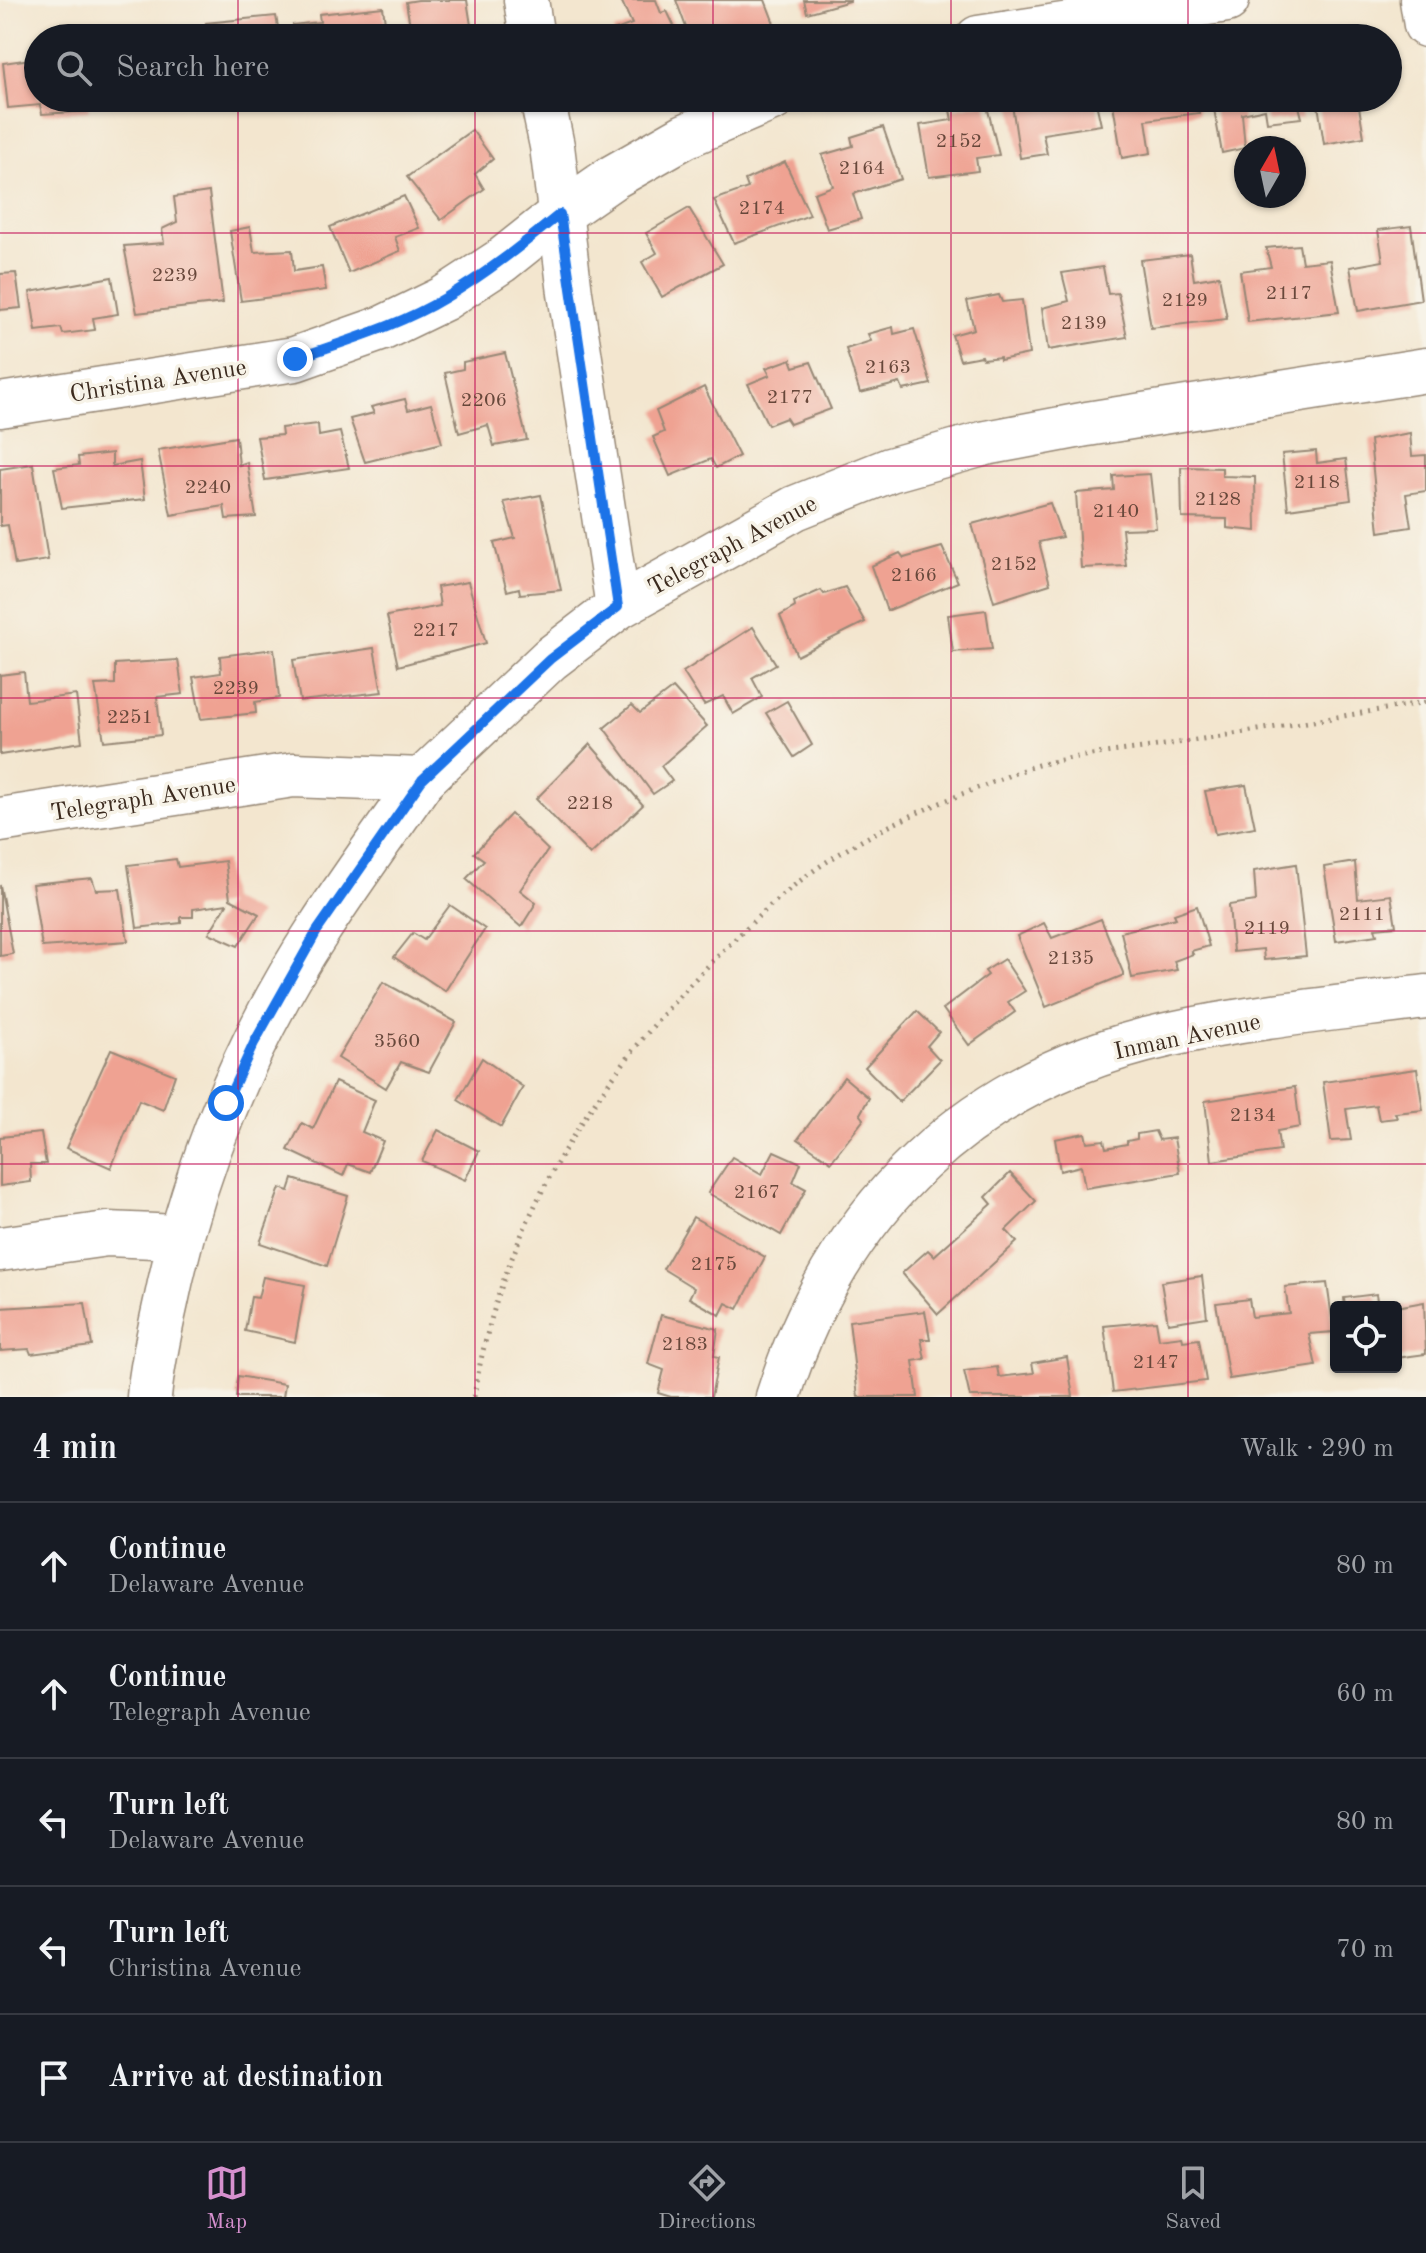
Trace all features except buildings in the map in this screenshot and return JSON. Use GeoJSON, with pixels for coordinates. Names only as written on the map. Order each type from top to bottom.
{"type":"FeatureCollection","features":[{"type":"Feature","properties":{"kind":"street"},"geometry":{"type":"LineString","coordinates":[[526,0],[530,24]]}},
{"type":"Feature","properties":{"kind":"street"},"geometry":{"type":"LineString","coordinates":[[1070,24],[1227,0]]}},
{"type":"Feature","properties":{"kind":"street"},"geometry":{"type":"LineString","coordinates":[[1422,0],[1426,25]]}},
{"type":"Feature","properties":{"kind":"street"},"geometry":{"type":"LineString","coordinates":[[545,112],[618,607]]}},
{"type":"Feature","properties":{"kind":"street","name":"Christina Avenue"},"geometry":{"type":"LineString","coordinates":[[0,405],[295,359],[383,328],[443,299],[501,261],[613,177],[685,136],[741,112]]}},
{"type":"Feature","properties":{"kind":"street","name":"Telegraph Avenue"},"geometry":{"type":"LineString","coordinates":[[0,820],[293,775],[422,780],[550,659],[618,607],[795,508],[904,466],[986,443],[1426,370]]}},
{"type":"Feature","properties":{"kind":"street"},"geometry":{"type":"LineString","coordinates":[[149,1397],[179,1237],[222,1115],[254,1043],[317,931],[422,780]]}},
{"type":"Feature","properties":{"kind":"street","name":"Inman Avenue"},"geometry":{"type":"LineString","coordinates":[[778,1397],[807,1320],[851,1244],[877,1208],[914,1167],[979,1112],[1030,1082],[1079,1061],[1141,1041],[1209,1027],[1426,997]]}},
{"type":"Feature","properties":{"kind":"street"},"geometry":{"type":"LineString","coordinates":[[0,1249],[107,1234],[179,1237]]}},
{"type":"Feature","properties":{"kind":"path"},"geometry":{"type":"LineString","coordinates":[[474,1397],[493,1315],[521,1237],[548,1175],[583,1118],[630,1054],[683,991],[747,928],[816,869],[878,832],[944,801],[1037,765],[1426,702]]}},
{"type":"Feature","properties":{"kind":"route"},"geometry":{"type":"LineString","coordinates":[[226,1103],[254,1043],[317,931],[422,780],[550,659],[618,607],[560,214],[501,261],[443,299],[383,328],[295,359]]}}]}
